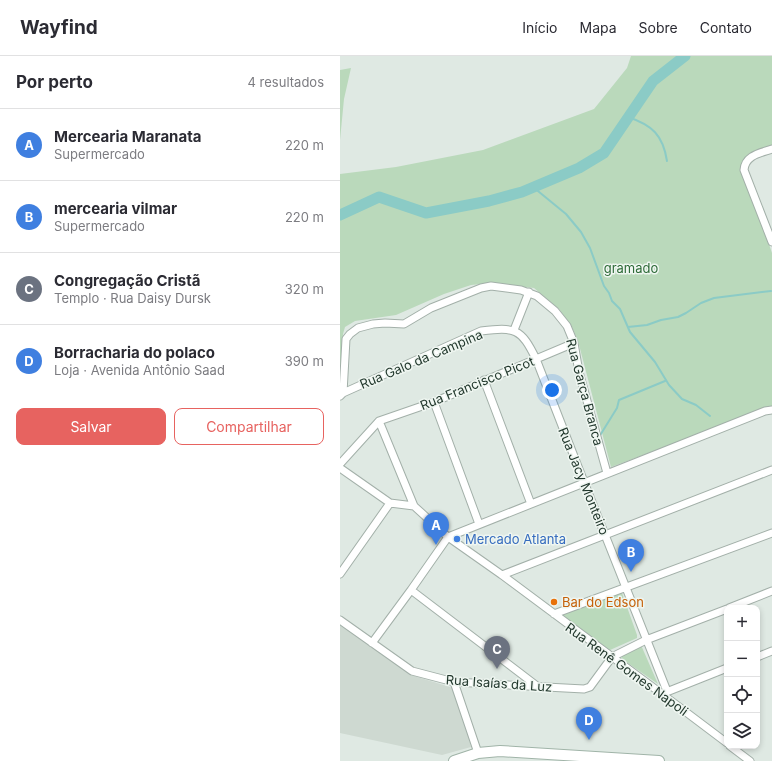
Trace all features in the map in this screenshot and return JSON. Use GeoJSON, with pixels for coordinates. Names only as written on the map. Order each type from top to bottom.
{"type":"FeatureCollection","features":[{"type":"Feature","properties":{"kind":"main road"},"geometry":{"type":"LineString","coordinates":[[454,761],[478,753],[500,751],[659,761]]}},
{"type":"Feature","properties":{"kind":"street"},"geometry":{"type":"LineString","coordinates":[[772,149],[751,156],[744,166],[744,170],[772,242]]}},
{"type":"Feature","properties":{"kind":"street","name":"Rua Garça Branca"},"geometry":{"type":"LineString","coordinates":[[341,394],[346,339],[358,328],[373,324],[404,324],[431,308],[481,288],[491,286],[529,292],[537,296],[555,311],[567,326],[574,343],[579,372],[607,473]]}},
{"type":"Feature","properties":{"kind":"street"},"geometry":{"type":"LineString","coordinates":[[529,292],[514,330],[528,342],[536,359]]}},
{"type":"Feature","properties":{"kind":"street","name":"Rua Galo da Campina"},"geometry":{"type":"LineString","coordinates":[[341,394],[481,331],[501,329],[514,330]]}},
{"type":"Feature","properties":{"kind":"street","name":"Rua Francisco Picot"},"geometry":{"type":"LineString","coordinates":[[379,421],[434,402],[574,343]]}},
{"type":"Feature","properties":{"kind":"street","name":"Rua Jacy Monteiro"},"geometry":{"type":"LineString","coordinates":[[536,359],[626,587],[665,692]]}},
{"type":"Feature","properties":{"kind":"street"},"geometry":{"type":"LineString","coordinates":[[484,380],[531,504]]}},
{"type":"Feature","properties":{"kind":"street"},"geometry":{"type":"LineString","coordinates":[[434,402],[479,524]]}},
{"type":"Feature","properties":{"kind":"street"},"geometry":{"type":"LineString","coordinates":[[372,643],[412,590],[448,537],[758,413],[772,410]]}},
{"type":"Feature","properties":{"kind":"street"},"geometry":{"type":"LineString","coordinates":[[341,459],[379,421]]}},
{"type":"Feature","properties":{"kind":"street","name":"Rua Renê Gomes Napoli"},"geometry":{"type":"LineString","coordinates":[[379,421],[414,506],[448,537],[502,575],[612,657],[665,692],[724,741]]}},
{"type":"Feature","properties":{"kind":"street"},"geometry":{"type":"LineString","coordinates":[[340,468],[390,503],[414,506]]}},
{"type":"Feature","properties":{"kind":"street"},"geometry":{"type":"LineString","coordinates":[[502,575],[606,536],[772,470]]}},
{"type":"Feature","properties":{"kind":"street"},"geometry":{"type":"LineString","coordinates":[[340,574],[390,503]]}},
{"type":"Feature","properties":{"kind":"street"},"geometry":{"type":"LineString","coordinates":[[554,614],[772,533]]}},
{"type":"Feature","properties":{"kind":"street"},"geometry":{"type":"LineString","coordinates":[[412,590],[537,686]]}},
{"type":"Feature","properties":{"kind":"street"},"geometry":{"type":"LineString","coordinates":[[736,605],[772,591]]}},
{"type":"Feature","properties":{"kind":"street"},"geometry":{"type":"LineString","coordinates":[[612,657],[646,640],[724,610]]}},
{"type":"Feature","properties":{"kind":"street","name":"Rua Isaías da Luz"},"geometry":{"type":"LineString","coordinates":[[340,620],[412,671],[454,682],[584,689],[590,687],[612,657]]}},
{"type":"Feature","properties":{"kind":"street"},"geometry":{"type":"LineString","coordinates":[[760,656],[772,651]]}},
{"type":"Feature","properties":{"kind":"street"},"geometry":{"type":"LineString","coordinates":[[665,692],[724,669]]}},
{"type":"Feature","properties":{"kind":"street"},"geometry":{"type":"LineString","coordinates":[[454,682],[478,753]]}},
{"type":"Feature","properties":{"kind":"street"},"geometry":{"type":"LineString","coordinates":[[734,749],[750,761]]}},
{"type":"Feature","properties":{"kind":"shaded area"},"geometry":{"type":"Polygon","coordinates":[[[340,625],[411,675],[453,688],[465,722],[471,747],[442,755],[340,733],[340,625]]]}},
{"type":"Feature","properties":{"kind":"green space","name":"gramado"},"geometry":{"type":"Polygon","coordinates":[[[631,56],[772,56],[772,148],[750,156],[744,171],[772,253],[772,410],[764,410],[611,467],[578,341],[572,327],[559,309],[534,288],[491,283],[471,285],[444,294],[396,315],[355,321],[345,327],[343,334],[340,374],[340,174],[396,167],[483,150],[594,109],[627,68],[631,56]]]}},
{"type":"Feature","properties":{"kind":"green space"},"geometry":{"type":"Polygon","coordinates":[[[351,68],[344,99],[340,140],[340,70],[351,68]]]}},
{"type":"Feature","properties":{"kind":"green space"},"geometry":{"type":"Polygon","coordinates":[[[620,592],[622,593],[637,638],[610,650],[607,650],[560,616],[561,614],[620,592]]]}},
{"type":"Feature","properties":{"kind":"green space"},"geometry":{"type":"Polygon","coordinates":[[[641,645],[658,684],[622,659],[621,656],[641,645]]]}},
{"type":"Feature","properties":{"kind":"waterway"},"geometry":{"type":"LineString","coordinates":[[340,215],[379,197],[426,213],[489,201],[522,192],[579,168],[604,153],[653,81],[685,56]]}},
{"type":"Feature","properties":{"kind":"waterway"},"geometry":{"type":"LineString","coordinates":[[628,117],[644,124],[655,132],[663,144],[667,161]]}},
{"type":"Feature","properties":{"kind":"waterway"},"geometry":{"type":"LineString","coordinates":[[533,187],[566,214],[581,232],[590,248],[604,286],[612,301],[620,309],[630,332],[655,362],[669,385],[682,399],[696,405],[710,416]]}},
{"type":"Feature","properties":{"kind":"waterway"},"geometry":{"type":"LineString","coordinates":[[628,327],[647,325],[661,320],[678,317],[701,303],[714,298],[771,291]]}},
{"type":"Feature","properties":{"kind":"waterway"},"geometry":{"type":"LineString","coordinates":[[599,437],[617,408],[619,400],[665,381]]}},
{"type":"Feature","properties":{"kind":"place","name":"Mercado Atlanta"},"geometry":{"type":"Point","coordinates":[457,539]}},
{"type":"Feature","properties":{"kind":"place","name":"Mercearia Maranata"},"geometry":{"type":"Point","coordinates":[436,545]}},
{"type":"Feature","properties":{"kind":"place","name":"mercearia vilmar"},"geometry":{"type":"Point","coordinates":[631,572]}},
{"type":"Feature","properties":{"kind":"place","name":"Bar do Edson"},"geometry":{"type":"Point","coordinates":[554,602]}},
{"type":"Feature","properties":{"kind":"place","name":"Congregação Cristã"},"geometry":{"type":"Point","coordinates":[497,669]}},
{"type":"Feature","properties":{"kind":"place","name":"Borracharia do polaco"},"geometry":{"type":"Point","coordinates":[589,740]}}]}
